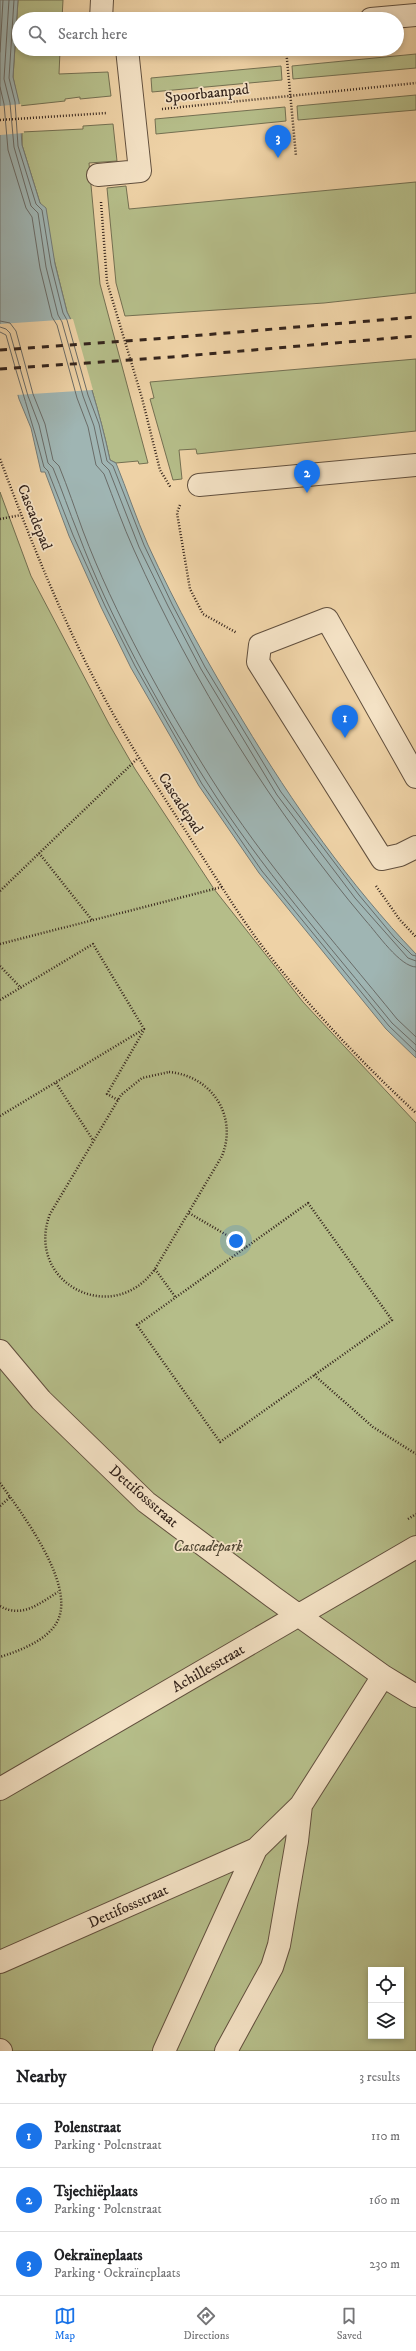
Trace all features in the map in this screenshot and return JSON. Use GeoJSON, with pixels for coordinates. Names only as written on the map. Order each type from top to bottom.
{"type":"FeatureCollection","features":[{"type":"Feature","properties":{"kind":"street"},"geometry":{"type":"LineString","coordinates":[[101,12],[102,0]]}},
{"type":"Feature","properties":{"kind":"street"},"geometry":{"type":"LineString","coordinates":[[404,16],[416,15]]}},
{"type":"Feature","properties":{"kind":"street"},"geometry":{"type":"LineString","coordinates":[[98,175],[140,172],[128,56]]}},
{"type":"Feature","properties":{"kind":"street"},"geometry":{"type":"LineString","coordinates":[[199,485],[416,465]]}},
{"type":"Feature","properties":{"kind":"street"},"geometry":{"type":"LineString","coordinates":[[416,777],[327,620],[260,646],[258,662],[382,860],[400,855],[416,847]]}},
{"type":"Feature","properties":{"kind":"street","name":"Dettifossstraat"},"geometry":{"type":"LineString","coordinates":[[0,1351],[41,1400],[146,1502],[383,1676],[416,1696]]}},
{"type":"Feature","properties":{"kind":"street","name":"Achillesstraat"},"geometry":{"type":"LineString","coordinates":[[0,1789],[416,1547]]}},
{"type":"Feature","properties":{"kind":"street","name":"Dettifossstraat"},"geometry":{"type":"LineString","coordinates":[[0,1962],[256,1849],[301,1805],[383,1676]]}},
{"type":"Feature","properties":{"kind":"street","name":"Dettifossstraat"},"geometry":{"type":"LineString","coordinates":[[226,2051],[272,1967],[279,1945],[297,1841],[301,1805]]}},
{"type":"Feature","properties":{"kind":"street","name":"Dettifossstraat"},"geometry":{"type":"LineString","coordinates":[[164,2051],[256,1849]]}},
{"type":"Feature","properties":{"kind":"path"},"geometry":{"type":"LineString","coordinates":[[287,56],[296,156]]}},
{"type":"Feature","properties":{"kind":"path","name":"Spoorbaanpad"},"geometry":{"type":"LineString","coordinates":[[0,120],[70,114],[134,112],[416,83]]}},
{"type":"Feature","properties":{"kind":"path"},"geometry":{"type":"LineString","coordinates":[[98,175],[107,282],[142,398],[160,470],[174,493]]}},
{"type":"Feature","properties":{"kind":"path","name":"Cascadepad"},"geometry":{"type":"LineString","coordinates":[[0,458],[21,515],[66,623],[138,758],[259,942],[305,998],[381,1080],[416,1113]]}},
{"type":"Feature","properties":{"kind":"path"},"geometry":{"type":"LineString","coordinates":[[199,485],[185,494],[177,513],[190,589],[203,614],[260,646]]}},
{"type":"Feature","properties":{"kind":"path"},"geometry":{"type":"LineString","coordinates":[[177,499],[180,505]]}},
{"type":"Feature","properties":{"kind":"path"},"geometry":{"type":"LineString","coordinates":[[0,519],[21,515]]}},
{"type":"Feature","properties":{"kind":"path"},"geometry":{"type":"LineString","coordinates":[[0,891],[138,758]]}},
{"type":"Feature","properties":{"kind":"path"},"geometry":{"type":"LineString","coordinates":[[39,853],[92,920]]}},
{"type":"Feature","properties":{"kind":"path"},"geometry":{"type":"LineString","coordinates":[[382,860],[372,881],[400,920],[416,937]]}},
{"type":"Feature","properties":{"kind":"path"},"geometry":{"type":"LineString","coordinates":[[0,944],[222,887]]}},
{"type":"Feature","properties":{"kind":"path"},"geometry":{"type":"LineString","coordinates":[[0,1000],[93,944],[144,1029]]}},
{"type":"Feature","properties":{"kind":"path"},"geometry":{"type":"LineString","coordinates":[[0,966],[21,988]]}},
{"type":"Feature","properties":{"kind":"path"},"geometry":{"type":"LineString","coordinates":[[0,1116],[144,1029]]}},
{"type":"Feature","properties":{"kind":"path"},"geometry":{"type":"LineString","coordinates":[[118,1100],[107,1094],[144,1029]]}},
{"type":"Feature","properties":{"kind":"path"},"geometry":{"type":"LineString","coordinates":[[169,1072],[190,1076],[201,1083],[220,1103],[226,1122],[225,1150],[155,1269],[136,1288],[117,1296],[103,1297],[77,1290],[61,1278],[53,1267],[46,1247],[45,1234],[48,1220],[93,1140],[118,1100],[131,1085],[142,1078],[169,1072]]}},
{"type":"Feature","properties":{"kind":"path"},"geometry":{"type":"LineString","coordinates":[[56,1083],[93,1140]]}},
{"type":"Feature","properties":{"kind":"path"},"geometry":{"type":"LineString","coordinates":[[308,1203],[392,1320],[220,1442],[138,1325],[176,1298],[308,1203]]}},
{"type":"Feature","properties":{"kind":"path"},"geometry":{"type":"LineString","coordinates":[[189,1213],[247,1247]]}},
{"type":"Feature","properties":{"kind":"path"},"geometry":{"type":"LineString","coordinates":[[155,1269],[176,1298]]}},
{"type":"Feature","properties":{"kind":"path"},"geometry":{"type":"LineString","coordinates":[[314,1375],[373,1427],[416,1454]]}},
{"type":"Feature","properties":{"kind":"path"},"geometry":{"type":"LineString","coordinates":[[0,1483],[32,1526],[53,1566],[61,1609],[58,1620],[53,1629],[16,1652],[1,1657],[0,1661]]}},
{"type":"Feature","properties":{"kind":"path"},"geometry":{"type":"LineString","coordinates":[[0,1506],[10,1497]]}},
{"type":"Feature","properties":{"kind":"path"},"geometry":{"type":"LineString","coordinates":[[0,1606],[13,1611],[28,1611],[58,1592]]}},
{"type":"Feature","properties":{"kind":"green space"},"geometry":{"type":"Polygon","coordinates":[[[18,0],[63,0],[62,12],[17,12],[18,0]]]}},
{"type":"Feature","properties":{"kind":"green space"},"geometry":{"type":"Polygon","coordinates":[[[416,54],[416,68],[293,79],[292,66],[416,54]]]}},
{"type":"Feature","properties":{"kind":"green space"},"geometry":{"type":"Polygon","coordinates":[[[14,56],[60,56],[59,74],[108,72],[111,96],[80,99],[80,97],[65,99],[65,101],[19,106],[13,77],[14,56]]]}},
{"type":"Feature","properties":{"kind":"green space"},"geometry":{"type":"Polygon","coordinates":[[[281,66],[282,80],[152,92],[151,78],[281,66]]]}},
{"type":"Feature","properties":{"kind":"green space"},"geometry":{"type":"Polygon","coordinates":[[[416,95],[416,110],[298,120],[297,106],[416,95]]]}},
{"type":"Feature","properties":{"kind":"green space"},"geometry":{"type":"Polygon","coordinates":[[[285,107],[286,121],[156,134],[155,119],[285,107]]]}},
{"type":"Feature","properties":{"kind":"green space"},"geometry":{"type":"Polygon","coordinates":[[[113,124],[117,161],[89,163],[100,284],[148,463],[139,464],[138,461],[116,463],[110,460],[102,424],[67,312],[40,203],[22,145],[22,132],[83,129],[83,126],[113,124]]]}},
{"type":"Feature","properties":{"kind":"green space"},"geometry":{"type":"Polygon","coordinates":[[[416,182],[416,293],[324,303],[125,316],[116,283],[107,188],[126,186],[129,209],[416,182]]]}},
{"type":"Feature","properties":{"kind":"green space"},"geometry":{"type":"Polygon","coordinates":[[[416,359],[416,431],[197,454],[196,449],[179,450],[182,479],[173,480],[150,399],[154,398],[150,382],[416,359]]]}},
{"type":"Feature","properties":{"kind":"green space","name":"Cascadepark"},"geometry":{"type":"Polygon","coordinates":[[[0,492],[31,576],[109,724],[135,769],[214,889],[303,1002],[416,1123],[416,2051],[0,2051],[0,492]]]}},
{"type":"Feature","properties":{"kind":"water"},"geometry":{"type":"Polygon","coordinates":[[[0,0],[18,0],[17,12],[12,12],[12,56],[14,56],[13,77],[19,102],[22,145],[40,203],[46,208],[55,264],[67,312],[92,389],[110,460],[116,463],[139,525],[181,612],[217,678],[262,752],[302,813],[345,871],[391,927],[416,954],[416,1058],[386,1029],[259,873],[199,786],[131,668],[101,607],[69,536],[45,472],[41,472],[31,428],[19,399],[0,329],[0,0]]]}},
{"type":"Feature","properties":{"kind":"pier"},"geometry":{"type":"Polygon","coordinates":[[[21,104],[24,133],[0,135],[0,106],[21,104]]]}},
{"type":"Feature","properties":{"kind":"pier"},"geometry":{"type":"Polygon","coordinates":[[[73,319],[93,390],[16,395],[0,337],[0,324],[73,319]]]}},
{"type":"Feature","properties":{"kind":"railway"},"geometry":{"type":"LineString","coordinates":[[0,350],[167,338],[416,317]]}},
{"type":"Feature","properties":{"kind":"railway"},"geometry":{"type":"LineString","coordinates":[[0,369],[172,357],[416,336]]}},
{"type":"Feature","properties":{"kind":"place","name":"Oekraïneplaats"},"geometry":{"type":"Point","coordinates":[278,158]}},
{"type":"Feature","properties":{"kind":"place","name":"Tsjechiëplaats"},"geometry":{"type":"Point","coordinates":[307,493]}},
{"type":"Feature","properties":{"kind":"place","name":"Polenstraat"},"geometry":{"type":"Point","coordinates":[345,738]}}]}
